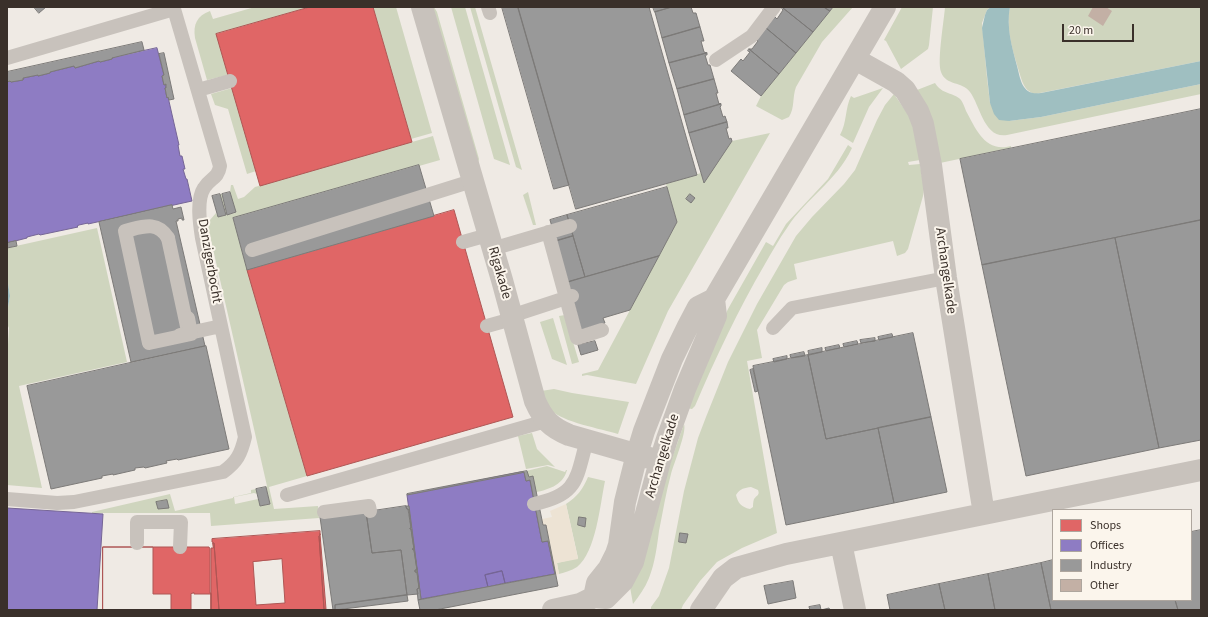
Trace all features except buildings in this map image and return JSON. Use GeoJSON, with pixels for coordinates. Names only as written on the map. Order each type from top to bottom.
{"type":"FeatureCollection","features":[{"type":"Feature","properties":{"kind":"street","name":"Rigakade"},"geometry":{"type":"LineString","coordinates":[[422,7],[539,411],[546,421],[562,432],[660,461]]}},
{"type":"Feature","properties":{"kind":"street","name":"Archangelkade"},"geometry":{"type":"LineString","coordinates":[[600,603],[597,583],[609,568],[616,554],[619,545],[625,502],[644,431],[672,359],[698,307],[714,299],[885,7]]}},
{"type":"Feature","properties":{"kind":"street","name":"Archangelkade"},"geometry":{"type":"LineString","coordinates":[[855,59],[896,82],[908,94],[920,115],[923,124],[931,165],[946,278],[984,514]]}},
{"type":"Feature","properties":{"kind":"street","name":"Archangelkade"},"geometry":{"type":"LineString","coordinates":[[600,603],[616,590],[626,576],[633,562],[660,461],[676,411],[716,316],[714,299]]}},
{"type":"Feature","properties":{"kind":"street"},"geometry":{"type":"LineString","coordinates":[[701,610],[723,578],[736,568],[786,554],[1201,470]]}},
{"type":"Feature","properties":{"kind":"street"},"geometry":{"type":"LineString","coordinates":[[841,543],[855,610]]}},
{"type":"Feature","properties":{"kind":"street"},"geometry":{"type":"LineString","coordinates":[[554,610],[580,604],[600,603]]}},
{"type":"Feature","properties":{"kind":"lane"},"geometry":{"type":"LineString","coordinates":[[716,60],[752,36],[774,7]]}},
{"type":"Feature","properties":{"kind":"lane","name":"Danzigerbocht"},"geometry":{"type":"LineString","coordinates":[[7,58],[176,8],[220,166],[220,171],[217,176],[209,182],[201,194],[200,220],[202,238],[245,437],[237,459],[230,467],[222,472],[74,502],[57,503],[7,498]]}},
{"type":"Feature","properties":{"kind":"lane"},"geometry":{"type":"LineString","coordinates":[[198,90],[230,81]]}},
{"type":"Feature","properties":{"kind":"lane"},"geometry":{"type":"LineString","coordinates":[[252,250],[472,181]]}},
{"type":"Feature","properties":{"kind":"lane"},"geometry":{"type":"LineString","coordinates":[[188,318],[191,334],[149,343],[125,231],[150,226],[161,229],[168,238],[189,333]]}},
{"type":"Feature","properties":{"kind":"lane"},"geometry":{"type":"LineString","coordinates":[[463,242],[490,242],[548,232],[570,226]]}},
{"type":"Feature","properties":{"kind":"lane"},"geometry":{"type":"LineString","coordinates":[[548,232],[569,297],[577,338],[602,330]]}},
{"type":"Feature","properties":{"kind":"lane"},"geometry":{"type":"LineString","coordinates":[[126,235],[150,342],[221,326]]}},
{"type":"Feature","properties":{"kind":"lane"},"geometry":{"type":"LineString","coordinates":[[773,328],[792,308],[946,278]]}},
{"type":"Feature","properties":{"kind":"lane"},"geometry":{"type":"LineString","coordinates":[[487,326],[569,297]]}},
{"type":"Feature","properties":{"kind":"lane"},"geometry":{"type":"LineString","coordinates":[[287,495],[546,421]]}},
{"type":"Feature","properties":{"kind":"lane"},"geometry":{"type":"LineString","coordinates":[[534,504],[559,496],[565,493],[572,486],[576,480],[587,440]]}},
{"type":"Feature","properties":{"kind":"lane"},"geometry":{"type":"LineString","coordinates":[[324,512],[369,506],[370,511]]}},
{"type":"Feature","properties":{"kind":"lane"},"geometry":{"type":"LineString","coordinates":[[137,543],[137,522],[180,522],[180,547]]}},
{"type":"Feature","properties":{"kind":"green space"},"geometry":{"type":"Polygon","coordinates":[[[255,7],[310,7],[217,34],[228,75],[207,80],[195,38],[195,25],[197,21],[202,15],[210,11],[213,19],[255,7]]]}},
{"type":"Feature","properties":{"kind":"green space"},"geometry":{"type":"Polygon","coordinates":[[[373,7],[396,7],[432,133],[411,139],[373,7]]]}},
{"type":"Feature","properties":{"kind":"green space"},"geometry":{"type":"Polygon","coordinates":[[[434,7],[437,12],[479,159],[478,163],[431,8],[434,7]]]}},
{"type":"Feature","properties":{"kind":"green space"},"geometry":{"type":"Polygon","coordinates":[[[451,7],[465,7],[510,165],[494,159],[451,7]]]}},
{"type":"Feature","properties":{"kind":"green space"},"geometry":{"type":"Polygon","coordinates":[[[470,7],[475,7],[522,170],[516,167],[470,7]]]}},
{"type":"Feature","properties":{"kind":"green space"},"geometry":{"type":"Polygon","coordinates":[[[833,7],[853,7],[822,42],[796,87],[792,110],[789,117],[782,120],[756,106],[761,96],[833,7]]]}},
{"type":"Feature","properties":{"kind":"green space"},"geometry":{"type":"Polygon","coordinates":[[[902,7],[933,7],[928,49],[901,69],[886,41],[884,40],[902,7]]]}},
{"type":"Feature","properties":{"kind":"green space"},"geometry":{"type":"Polygon","coordinates":[[[945,7],[991,7],[987,10],[982,23],[990,103],[1009,121],[1041,117],[1201,84],[1201,94],[1007,135],[999,135],[988,127],[970,92],[963,86],[950,82],[941,72],[940,50],[945,7]]]}},
{"type":"Feature","properties":{"kind":"green space"},"geometry":{"type":"Polygon","coordinates":[[[1010,7],[1201,7],[1201,61],[1035,94],[1029,91],[1023,83],[1014,54],[1009,26],[1010,7]]]}},
{"type":"Feature","properties":{"kind":"green space"},"geometry":{"type":"Polygon","coordinates":[[[935,83],[944,92],[958,97],[961,100],[982,138],[994,146],[1011,146],[1011,148],[940,163],[917,90],[935,83]]]}},
{"type":"Feature","properties":{"kind":"green space"},"geometry":{"type":"Polygon","coordinates":[[[232,88],[256,171],[247,174],[228,109],[215,105],[211,94],[232,88]]]}},
{"type":"Feature","properties":{"kind":"green space"},"geometry":{"type":"Polygon","coordinates":[[[883,88],[869,107],[853,143],[840,135],[844,126],[851,96],[854,98],[883,88]]]}},
{"type":"Feature","properties":{"kind":"green space"},"geometry":{"type":"Polygon","coordinates":[[[894,94],[912,120],[920,160],[908,162],[909,165],[920,164],[924,189],[908,249],[905,253],[897,256],[893,241],[794,264],[797,279],[784,285],[757,330],[762,358],[747,361],[777,533],[742,548],[717,562],[700,581],[681,610],[651,610],[651,607],[659,596],[669,568],[684,491],[698,438],[728,362],[757,304],[796,236],[855,170],[885,105],[894,94]],[[751,487],[745,488],[736,495],[742,506],[750,509],[753,507],[754,499],[759,492],[751,487]]]}},
{"type":"Feature","properties":{"kind":"green space"},"geometry":{"type":"Polygon","coordinates":[[[770,133],[668,311],[636,384],[587,375],[582,376],[582,374],[598,370],[677,222],[666,184],[701,173],[704,182],[732,141],[770,133]]]}},
{"type":"Feature","properties":{"kind":"green space"},"geometry":{"type":"Polygon","coordinates":[[[433,136],[440,160],[233,218],[307,476],[269,487],[274,509],[318,506],[319,518],[211,526],[210,513],[92,513],[170,494],[175,511],[233,498],[233,497],[251,493],[251,490],[256,489],[257,494],[254,493],[234,497],[235,504],[258,499],[260,506],[270,504],[208,227],[210,220],[216,213],[218,217],[226,215],[220,194],[222,194],[227,214],[235,213],[230,192],[231,185],[233,185],[238,199],[244,197],[255,187],[433,136]]]}},
{"type":"Feature","properties":{"kind":"green space"},"geometry":{"type":"Polygon","coordinates":[[[848,145],[852,148],[838,171],[795,217],[778,241],[737,316],[695,406],[692,409],[686,408],[728,309],[766,242],[773,246],[786,224],[828,179],[848,145]]]}},
{"type":"Feature","properties":{"kind":"green space"},"geometry":{"type":"Polygon","coordinates":[[[528,192],[536,225],[533,225],[523,195],[528,192]]]}},
{"type":"Feature","properties":{"kind":"green space"},"geometry":{"type":"Polygon","coordinates":[[[97,228],[127,362],[19,386],[42,488],[7,485],[7,361],[9,328],[7,324],[7,313],[10,296],[7,277],[7,248],[97,228]]]}},
{"type":"Feature","properties":{"kind":"green space"},"geometry":{"type":"Polygon","coordinates":[[[565,315],[579,362],[572,364],[559,316],[565,315]]]}},
{"type":"Feature","properties":{"kind":"green space"},"geometry":{"type":"Polygon","coordinates":[[[553,318],[567,365],[552,359],[540,322],[553,318]]]}},
{"type":"Feature","properties":{"kind":"green space"},"geometry":{"type":"Polygon","coordinates":[[[554,389],[629,402],[618,434],[573,422],[556,414],[548,406],[541,391],[554,389]]]}},
{"type":"Feature","properties":{"kind":"green space"},"geometry":{"type":"Polygon","coordinates":[[[684,424],[684,434],[671,474],[653,566],[646,585],[633,604],[630,587],[652,515],[684,424]]]}},
{"type":"Feature","properties":{"kind":"green space"},"geometry":{"type":"Polygon","coordinates":[[[532,433],[537,449],[555,467],[548,465],[526,469],[518,436],[532,433]]]}},
{"type":"Feature","properties":{"kind":"green space"},"geometry":{"type":"Polygon","coordinates":[[[547,466],[565,472],[567,470],[562,480],[558,484],[549,489],[532,493],[526,471],[547,466]]]}},
{"type":"Feature","properties":{"kind":"green space"},"geometry":{"type":"Polygon","coordinates":[[[588,477],[605,481],[593,540],[589,551],[577,567],[559,574],[557,563],[578,558],[566,504],[579,492],[588,477]]]}},
{"type":"Feature","properties":{"kind":"shaded area"},"geometry":{"type":"Polygon","coordinates":[[[566,504],[578,559],[557,563],[559,574],[555,575],[549,541],[546,541],[542,519],[552,517],[550,511],[566,504]]]}},
{"type":"Feature","properties":{"kind":"water"},"geometry":{"type":"Polygon","coordinates":[[[991,7],[1010,7],[1009,29],[1013,52],[1024,87],[1031,93],[1041,93],[1201,61],[1201,84],[1041,117],[1009,121],[999,120],[994,114],[990,103],[982,28],[987,10],[991,7]]]}},
{"type":"Feature","properties":{"kind":"water"},"geometry":{"type":"Polygon","coordinates":[[[7,277],[10,296],[7,313],[7,277]]]}}]}
